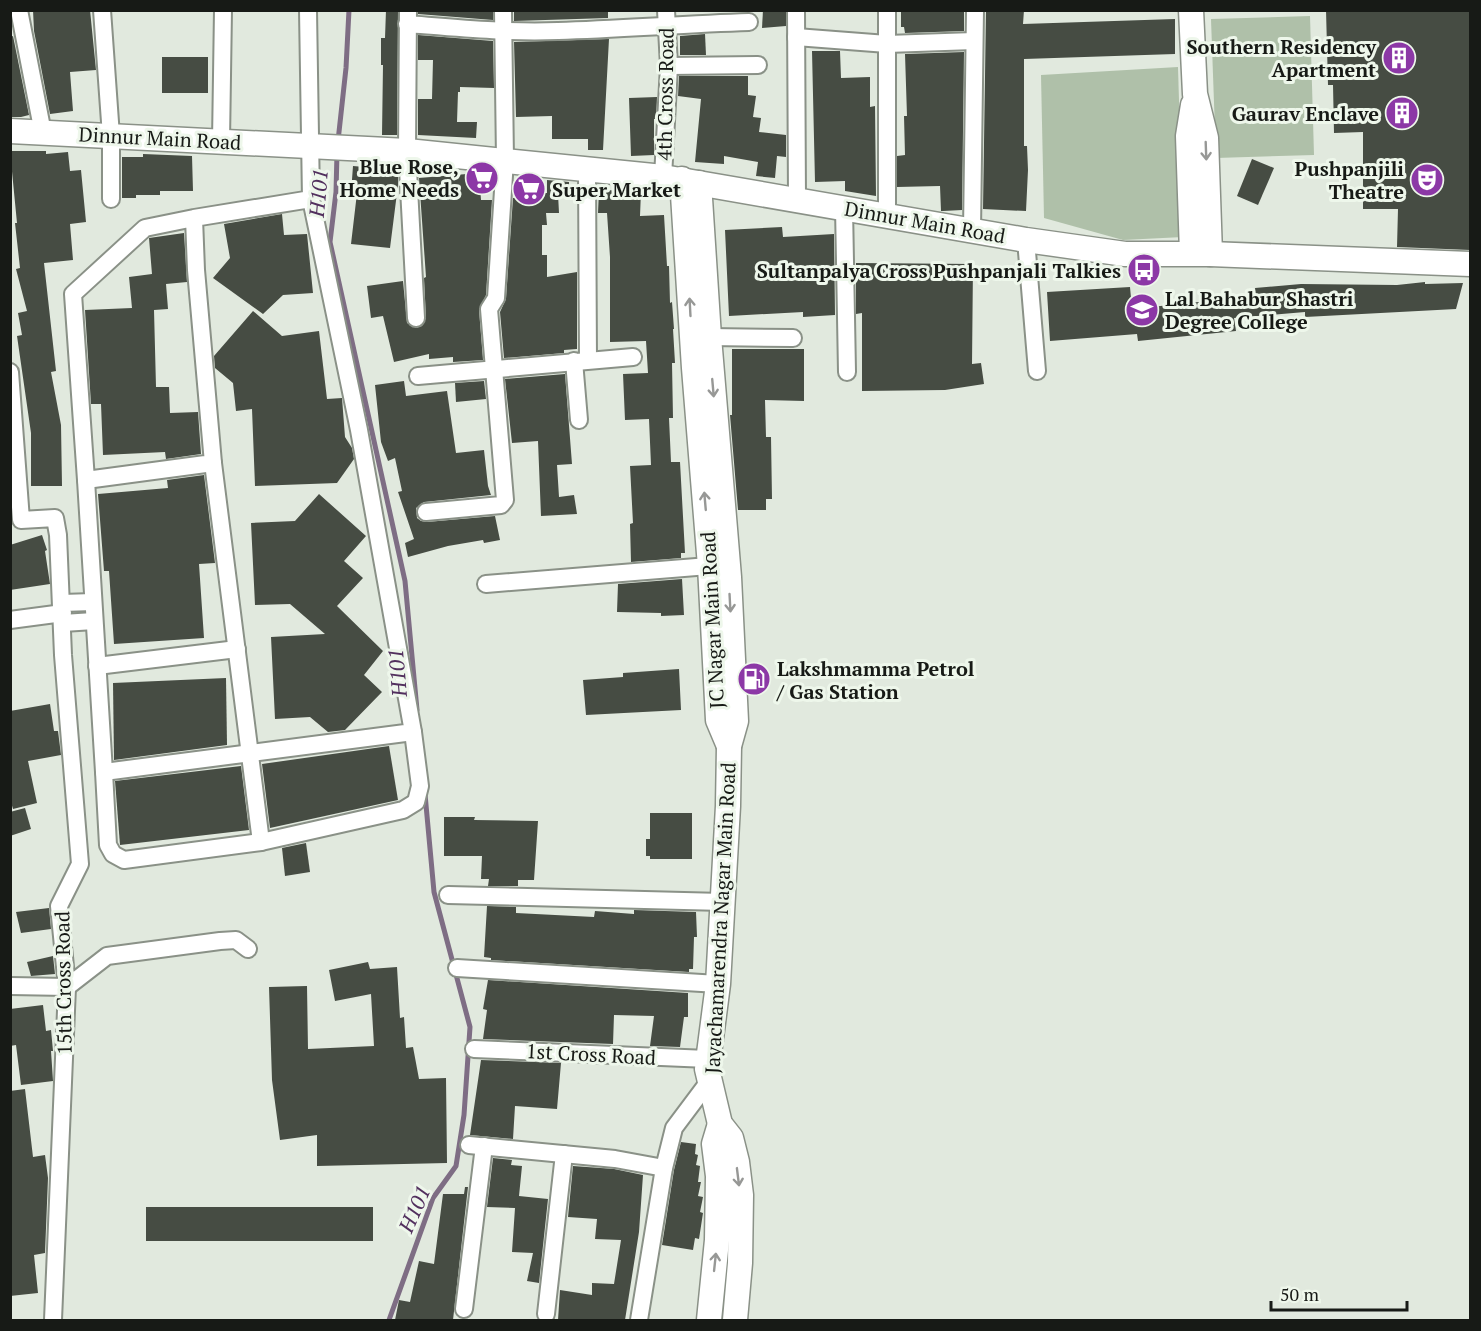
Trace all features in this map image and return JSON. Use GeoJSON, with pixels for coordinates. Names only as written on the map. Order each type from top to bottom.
{"type":"FeatureCollection","features":[{"type":"Feature","properties":{"kind":"main road"},"geometry":{"type":"LineString","coordinates":[[1191,10],[1195,94],[1206,138],[1201,254]]}},
{"type":"Feature","properties":{"kind":"main road","name":"Dinnur Main Road"},"geometry":{"type":"LineString","coordinates":[[10,131],[407,151],[682,179],[1026,240],[1125,254],[1201,254],[1470,264]]}},
{"type":"Feature","properties":{"kind":"main road","name":"JC Nagar Main Road"},"geometry":{"type":"LineString","coordinates":[[682,179],[709,337],[707,423]]}},
{"type":"Feature","properties":{"kind":"main road","name":"JC Nagar Main Road"},"geometry":{"type":"LineString","coordinates":[[682,179],[736,721],[729,746]]}},
{"type":"Feature","properties":{"kind":"main road","name":"Jayachamarendra Nagar Main Road"},"geometry":{"type":"LineString","coordinates":[[720,1124],[709,1070],[718,984],[729,746]]}},
{"type":"Feature","properties":{"kind":"main road"},"geometry":{"type":"LineString","coordinates":[[709,1320],[717,1240],[718,1176],[714,1144],[720,1124]]}},
{"type":"Feature","properties":{"kind":"main road"},"geometry":{"type":"LineString","coordinates":[[720,1124],[731,1138],[741,1195],[740,1263],[735,1320]]}},
{"type":"Feature","properties":{"kind":"street"},"geometry":{"type":"LineString","coordinates":[[19,10],[43,133]]}},
{"type":"Feature","properties":{"kind":"street"},"geometry":{"type":"LineString","coordinates":[[102,10],[111,136],[111,199]]}},
{"type":"Feature","properties":{"kind":"street"},"geometry":{"type":"LineString","coordinates":[[221,141],[223,10]]}},
{"type":"Feature","properties":{"kind":"street"},"geometry":{"type":"LineString","coordinates":[[308,10],[311,199],[359,430],[413,732],[420,786],[416,802],[403,810],[261,842],[124,860],[113,855],[108,845],[73,294],[145,228],[311,199]]}},
{"type":"Feature","properties":{"kind":"street"},"geometry":{"type":"LineString","coordinates":[[426,512],[501,505],[505,501],[489,309],[496,298],[505,160],[503,10]]}},
{"type":"Feature","properties":{"kind":"street"},"geometry":{"type":"LineString","coordinates":[[796,10],[797,199]]}},
{"type":"Feature","properties":{"kind":"street"},"geometry":{"type":"LineString","coordinates":[[887,10],[887,215]]}},
{"type":"Feature","properties":{"kind":"street"},"geometry":{"type":"LineString","coordinates":[[972,230],[975,10]]}},
{"type":"Feature","properties":{"kind":"street"},"geometry":{"type":"LineString","coordinates":[[416,318],[407,151],[408,17],[504,31],[558,31],[666,17],[749,22]]}},
{"type":"Feature","properties":{"kind":"street","name":"4th Cross Road"},"geometry":{"type":"LineString","coordinates":[[666,17],[669,66],[682,179]]}},
{"type":"Feature","properties":{"kind":"street"},"geometry":{"type":"LineString","coordinates":[[796,37],[887,44],[974,41]]}},
{"type":"Feature","properties":{"kind":"street"},"geometry":{"type":"LineString","coordinates":[[669,66],[758,65]]}},
{"type":"Feature","properties":{"kind":"street"},"geometry":{"type":"LineString","coordinates":[[579,420],[587,169]]}},
{"type":"Feature","properties":{"kind":"street"},"geometry":{"type":"LineString","coordinates":[[844,207],[847,372]]}},
{"type":"Feature","properties":{"kind":"street"},"geometry":{"type":"LineString","coordinates":[[194,218],[196,270],[213,463],[261,842]]}},
{"type":"Feature","properties":{"kind":"street"},"geometry":{"type":"LineString","coordinates":[[1026,240],[1037,371]]}},
{"type":"Feature","properties":{"kind":"street"},"geometry":{"type":"LineString","coordinates":[[709,337],[793,338]]}},
{"type":"Feature","properties":{"kind":"street"},"geometry":{"type":"LineString","coordinates":[[418,376],[633,357]]}},
{"type":"Feature","properties":{"kind":"street","name":"15th Cross Road"},"geometry":{"type":"LineString","coordinates":[[10,372],[21,520],[55,518],[58,535],[63,655],[80,864],[59,906],[67,987],[53,1320]]}},
{"type":"Feature","properties":{"kind":"street"},"geometry":{"type":"LineString","coordinates":[[86,480],[213,463]]}},
{"type":"Feature","properties":{"kind":"street"},"geometry":{"type":"LineString","coordinates":[[486,584],[719,565]]}},
{"type":"Feature","properties":{"kind":"street"},"geometry":{"type":"LineString","coordinates":[[10,620],[63,613],[93,602]]}},
{"type":"Feature","properties":{"kind":"street"},"geometry":{"type":"LineString","coordinates":[[63,613],[94,621]]}},
{"type":"Feature","properties":{"kind":"street"},"geometry":{"type":"LineString","coordinates":[[97,666],[237,649]]}},
{"type":"Feature","properties":{"kind":"street"},"geometry":{"type":"LineString","coordinates":[[104,772],[413,732]]}},
{"type":"Feature","properties":{"kind":"street"},"geometry":{"type":"LineString","coordinates":[[448,895],[723,902]]}},
{"type":"Feature","properties":{"kind":"street"},"geometry":{"type":"LineString","coordinates":[[10,986],[67,987],[107,956],[237,940],[248,949]]}},
{"type":"Feature","properties":{"kind":"street"},"geometry":{"type":"LineString","coordinates":[[457,968],[718,984]]}},
{"type":"Feature","properties":{"kind":"street","name":"1st Cross Road"},"geometry":{"type":"LineString","coordinates":[[474,1049],[709,1070]]}},
{"type":"Feature","properties":{"kind":"street"},"geometry":{"type":"LineString","coordinates":[[639,1320],[664,1168],[674,1128],[709,1070]]}},
{"type":"Feature","properties":{"kind":"street"},"geometry":{"type":"LineString","coordinates":[[464,1309],[476,1145],[615,1159],[664,1168]]}},
{"type":"Feature","properties":{"kind":"street"},"geometry":{"type":"LineString","coordinates":[[546,1314],[564,1154]]}},
{"type":"Feature","properties":{"kind":"green space"},"geometry":{"type":"Polygon","coordinates":[[[1310,16],[1314,155],[1216,158],[1211,19],[1310,16]]]}},
{"type":"Feature","properties":{"kind":"green space"},"geometry":{"type":"Polygon","coordinates":[[[1178,67],[1183,237],[1123,240],[1044,218],[1041,75],[1178,67]]]}},
{"type":"Feature","properties":{"kind":"building"},"geometry":{"type":"Polygon","coordinates":[[[33,10],[90,10],[96,70],[70,72],[73,111],[50,114],[34,31],[33,10]]]}},
{"type":"Feature","properties":{"kind":"building"},"geometry":{"type":"Polygon","coordinates":[[[386,10],[398,10],[397,135],[382,135],[381,38],[385,38],[386,10]]]}},
{"type":"Feature","properties":{"kind":"building"},"geometry":{"type":"Polygon","coordinates":[[[418,10],[493,10],[493,20],[418,14],[418,10]]]}},
{"type":"Feature","properties":{"kind":"building"},"geometry":{"type":"Polygon","coordinates":[[[514,10],[608,10],[608,18],[514,21],[514,10]]]}},
{"type":"Feature","properties":{"kind":"building"},"geometry":{"type":"Polygon","coordinates":[[[763,10],[786,10],[786,26],[762,28],[763,10]]]}},
{"type":"Feature","properties":{"kind":"building"},"geometry":{"type":"Polygon","coordinates":[[[901,10],[964,10],[964,31],[905,33],[904,27],[901,27],[901,10]]]}},
{"type":"Feature","properties":{"kind":"building"},"geometry":{"type":"Polygon","coordinates":[[[986,10],[1024,10],[1023,24],[1175,19],[1175,54],[1024,59],[1024,146],[1027,146],[1028,170],[1026,211],[983,209],[986,10]]]}},
{"type":"Feature","properties":{"kind":"building"},"geometry":{"type":"Polygon","coordinates":[[[1326,10],[1470,10],[1470,250],[1397,247],[1398,209],[1363,209],[1363,132],[1334,133],[1333,85],[1328,85],[1326,10]]]}},
{"type":"Feature","properties":{"kind":"building"},"geometry":{"type":"Polygon","coordinates":[[[705,34],[706,55],[680,55],[680,36],[705,34]]]}},
{"type":"Feature","properties":{"kind":"building"},"geometry":{"type":"Polygon","coordinates":[[[418,35],[493,41],[494,88],[460,87],[460,92],[458,92],[457,122],[477,122],[476,138],[418,135],[418,99],[432,99],[433,60],[418,60],[418,35]]]}},
{"type":"Feature","properties":{"kind":"building"},"geometry":{"type":"Polygon","coordinates":[[[13,36],[29,115],[21,117],[10,117],[10,37],[13,36]]]}},
{"type":"Feature","properties":{"kind":"building"},"geometry":{"type":"Polygon","coordinates":[[[609,39],[603,150],[588,150],[588,139],[552,139],[552,116],[516,117],[514,42],[609,39]]]}},
{"type":"Feature","properties":{"kind":"building"},"geometry":{"type":"Polygon","coordinates":[[[812,51],[840,51],[841,78],[870,77],[870,107],[875,106],[876,196],[845,191],[845,181],[815,182],[812,51]]]}},
{"type":"Feature","properties":{"kind":"building"},"geometry":{"type":"Polygon","coordinates":[[[964,52],[962,210],[941,211],[940,186],[897,187],[897,156],[905,155],[904,116],[907,116],[905,54],[964,52]]]}},
{"type":"Feature","properties":{"kind":"building"},"geometry":{"type":"Polygon","coordinates":[[[162,57],[208,57],[208,93],[162,93],[162,57]]]}},
{"type":"Feature","properties":{"kind":"building"},"geometry":{"type":"Polygon","coordinates":[[[679,76],[748,76],[748,95],[756,96],[753,117],[761,118],[759,132],[786,135],[786,157],[777,156],[775,178],[756,176],[758,162],[724,156],[724,164],[695,162],[701,99],[678,96],[679,76]]]}},
{"type":"Feature","properties":{"kind":"building"},"geometry":{"type":"Polygon","coordinates":[[[657,97],[656,119],[654,119],[654,155],[631,156],[629,98],[657,97]]]}},
{"type":"Feature","properties":{"kind":"building"},"geometry":{"type":"Polygon","coordinates":[[[10,151],[46,151],[46,154],[68,152],[70,171],[81,170],[86,222],[70,224],[73,260],[44,263],[56,371],[51,372],[61,425],[62,486],[31,486],[31,433],[17,336],[22,335],[18,313],[27,311],[16,269],[20,268],[10,151]]]}},
{"type":"Feature","properties":{"kind":"building"},"geometry":{"type":"Polygon","coordinates":[[[143,154],[192,156],[193,191],[160,191],[160,195],[136,195],[136,198],[122,198],[122,157],[143,157],[143,154]]]}},
{"type":"Feature","properties":{"kind":"building"},"geometry":{"type":"Polygon","coordinates":[[[1252,159],[1274,168],[1258,205],[1237,196],[1252,159]]]}},
{"type":"Feature","properties":{"kind":"building"},"geometry":{"type":"Polygon","coordinates":[[[353,166],[398,170],[390,248],[351,244],[357,193],[351,193],[353,166]]]}},
{"type":"Feature","properties":{"kind":"building"},"geometry":{"type":"Polygon","coordinates":[[[479,173],[481,200],[492,200],[486,295],[479,310],[483,360],[453,362],[453,357],[429,359],[429,354],[394,362],[383,316],[371,318],[367,286],[403,281],[407,323],[416,328],[422,326],[426,318],[424,278],[426,277],[419,178],[479,173]]]}},
{"type":"Feature","properties":{"kind":"building"},"geometry":{"type":"Polygon","coordinates":[[[547,180],[569,182],[569,193],[558,194],[559,213],[546,213],[547,225],[542,225],[542,255],[547,255],[547,277],[577,272],[577,349],[564,350],[564,353],[504,358],[500,312],[506,299],[513,198],[515,194],[547,193],[547,180]]]}},
{"type":"Feature","properties":{"kind":"building"},"geometry":{"type":"Polygon","coordinates":[[[599,190],[641,191],[640,216],[664,215],[675,363],[672,363],[673,418],[669,418],[671,462],[680,462],[685,553],[681,553],[681,558],[631,562],[630,524],[633,523],[630,466],[651,465],[649,419],[625,420],[623,374],[648,373],[646,341],[610,342],[610,257],[607,213],[598,213],[599,190]]]}},
{"type":"Feature","properties":{"kind":"building"},"geometry":{"type":"Polygon","coordinates":[[[282,214],[284,235],[307,234],[313,293],[283,295],[263,314],[213,278],[230,258],[224,224],[282,214]]]}},
{"type":"Feature","properties":{"kind":"building"},"geometry":{"type":"Polygon","coordinates":[[[782,227],[783,237],[834,234],[835,315],[803,317],[803,312],[729,316],[725,230],[782,227]]]}},
{"type":"Feature","properties":{"kind":"building"},"geometry":{"type":"Polygon","coordinates":[[[184,233],[187,282],[166,284],[168,309],[154,310],[156,387],[169,387],[170,413],[198,412],[201,454],[166,459],[165,452],[103,455],[101,404],[91,404],[85,310],[132,308],[129,277],[152,274],[149,238],[184,233]]]}},
{"type":"Feature","properties":{"kind":"building"},"geometry":{"type":"Polygon","coordinates":[[[856,263],[973,264],[972,364],[981,363],[984,384],[945,390],[862,391],[862,313],[856,314],[856,263]]]}},
{"type":"Feature","properties":{"kind":"building"},"geometry":{"type":"Polygon","coordinates":[[[1425,282],[1425,284],[1463,283],[1456,309],[1305,317],[1305,312],[1234,318],[1236,331],[1138,341],[1137,334],[1050,341],[1047,292],[1130,287],[1131,298],[1150,296],[1151,307],[1256,296],[1255,288],[1301,284],[1397,285],[1425,282]]]}},
{"type":"Feature","properties":{"kind":"building"},"geometry":{"type":"Polygon","coordinates":[[[253,311],[282,336],[319,331],[327,399],[342,398],[345,437],[352,448],[354,459],[337,483],[255,486],[252,409],[236,411],[233,383],[215,368],[214,356],[253,311]]]}},
{"type":"Feature","properties":{"kind":"building"},"geometry":{"type":"Polygon","coordinates":[[[732,349],[804,349],[804,401],[765,400],[766,437],[771,437],[772,499],[766,499],[766,510],[738,510],[730,415],[732,415],[732,349]]]}},
{"type":"Feature","properties":{"kind":"building"},"geometry":{"type":"Polygon","coordinates":[[[565,374],[572,464],[557,465],[559,497],[574,495],[577,514],[541,516],[538,441],[512,443],[505,379],[565,374]]]}},
{"type":"Feature","properties":{"kind":"building"},"geometry":{"type":"Polygon","coordinates":[[[404,381],[406,396],[447,391],[456,453],[484,450],[491,495],[424,502],[416,508],[417,518],[427,522],[495,516],[500,540],[484,543],[483,540],[448,546],[408,557],[405,543],[414,539],[398,492],[402,491],[395,458],[388,461],[381,442],[375,385],[404,381]]]}},
{"type":"Feature","properties":{"kind":"building"},"geometry":{"type":"Polygon","coordinates":[[[484,381],[486,399],[456,402],[455,383],[484,381]]]}},
{"type":"Feature","properties":{"kind":"building"},"geometry":{"type":"Polygon","coordinates":[[[204,475],[215,563],[199,564],[204,638],[114,644],[109,571],[104,571],[98,494],[168,488],[167,480],[204,475]]]}},
{"type":"Feature","properties":{"kind":"building"},"geometry":{"type":"Polygon","coordinates":[[[319,494],[366,536],[344,561],[363,578],[337,606],[383,651],[364,675],[382,692],[345,730],[328,732],[310,717],[275,719],[271,637],[325,634],[290,604],[255,605],[251,523],[295,521],[319,494]]]}},
{"type":"Feature","properties":{"kind":"building"},"geometry":{"type":"Polygon","coordinates":[[[42,535],[47,550],[45,551],[50,584],[10,590],[10,545],[42,535]]]}},
{"type":"Feature","properties":{"kind":"building"},"geometry":{"type":"Polygon","coordinates":[[[682,579],[684,615],[661,616],[661,613],[617,612],[618,584],[682,579]]]}},
{"type":"Feature","properties":{"kind":"building"},"geometry":{"type":"Polygon","coordinates":[[[679,669],[681,710],[586,715],[583,680],[623,677],[623,673],[679,669]]]}},
{"type":"Feature","properties":{"kind":"building"},"geometry":{"type":"Polygon","coordinates":[[[226,678],[227,745],[114,760],[113,683],[226,678]]]}},
{"type":"Feature","properties":{"kind":"building"},"geometry":{"type":"Polygon","coordinates":[[[50,704],[54,731],[58,731],[61,755],[28,761],[37,803],[13,809],[10,799],[10,711],[50,704]]]}},
{"type":"Feature","properties":{"kind":"building"},"geometry":{"type":"Polygon","coordinates":[[[389,746],[398,800],[270,828],[262,764],[389,746]]]}},
{"type":"Feature","properties":{"kind":"building"},"geometry":{"type":"Polygon","coordinates":[[[241,766],[249,830],[120,845],[115,781],[241,766]]]}},
{"type":"Feature","properties":{"kind":"building"},"geometry":{"type":"Polygon","coordinates":[[[25,808],[31,829],[10,836],[10,812],[25,808]]]}},
{"type":"Feature","properties":{"kind":"building"},"geometry":{"type":"Polygon","coordinates":[[[650,813],[692,813],[692,859],[650,859],[650,856],[646,856],[646,839],[650,839],[650,813]]]}},
{"type":"Feature","properties":{"kind":"building"},"geometry":{"type":"Polygon","coordinates":[[[444,817],[538,821],[534,880],[518,880],[518,886],[488,886],[489,879],[481,879],[482,856],[444,856],[444,817]]]}},
{"type":"Feature","properties":{"kind":"building"},"geometry":{"type":"Polygon","coordinates":[[[306,843],[310,872],[285,876],[282,848],[306,843]]]}},
{"type":"Feature","properties":{"kind":"building"},"geometry":{"type":"Polygon","coordinates":[[[487,906],[516,907],[516,913],[594,917],[595,911],[634,914],[634,910],[696,912],[697,937],[694,937],[693,969],[689,969],[689,972],[491,960],[491,958],[484,957],[487,906]]]}},
{"type":"Feature","properties":{"kind":"building"},"geometry":{"type":"Polygon","coordinates":[[[49,908],[51,929],[21,933],[16,912],[49,908]]]}},
{"type":"Feature","properties":{"kind":"building"},"geometry":{"type":"Polygon","coordinates":[[[53,956],[55,974],[31,976],[27,962],[53,956]]]}},
{"type":"Feature","properties":{"kind":"building"},"geometry":{"type":"Polygon","coordinates":[[[368,962],[370,969],[397,967],[400,1018],[404,1017],[406,1048],[413,1047],[419,1079],[446,1078],[447,1163],[317,1166],[317,1135],[280,1140],[272,1080],[269,987],[307,986],[308,1049],[374,1046],[371,994],[335,1001],[329,970],[368,962]]]}},
{"type":"Feature","properties":{"kind":"building"},"geometry":{"type":"Polygon","coordinates":[[[488,980],[688,993],[688,1017],[684,1017],[680,1047],[650,1046],[654,1016],[614,1015],[613,1044],[483,1039],[487,1010],[483,1009],[488,980]]]}},
{"type":"Feature","properties":{"kind":"building"},"geometry":{"type":"Polygon","coordinates":[[[43,1005],[46,1031],[51,1030],[53,1081],[21,1085],[16,1045],[10,1046],[10,1009],[43,1005]]]}},
{"type":"Feature","properties":{"kind":"building"},"geometry":{"type":"Polygon","coordinates":[[[481,1060],[561,1063],[557,1109],[515,1106],[513,1139],[470,1135],[481,1060]]]}},
{"type":"Feature","properties":{"kind":"building"},"geometry":{"type":"Polygon","coordinates":[[[25,1089],[33,1157],[45,1155],[48,1178],[45,1253],[34,1255],[38,1293],[10,1296],[10,1091],[25,1089]]]}},
{"type":"Feature","properties":{"kind":"building"},"geometry":{"type":"Polygon","coordinates":[[[681,1142],[696,1144],[695,1154],[698,1155],[696,1165],[700,1166],[698,1182],[701,1182],[698,1196],[703,1197],[700,1212],[703,1213],[699,1239],[695,1238],[693,1250],[662,1245],[674,1170],[681,1142]]]}},
{"type":"Feature","properties":{"kind":"building"},"geometry":{"type":"Polygon","coordinates":[[[493,1158],[512,1160],[511,1165],[522,1166],[519,1196],[548,1199],[539,1283],[527,1281],[533,1253],[512,1252],[515,1208],[487,1207],[493,1158]]]}},
{"type":"Feature","properties":{"kind":"building"},"geometry":{"type":"Polygon","coordinates":[[[573,1166],[614,1169],[643,1175],[639,1232],[625,1320],[558,1320],[560,1290],[592,1295],[592,1283],[614,1284],[621,1240],[595,1239],[597,1219],[568,1217],[573,1166]]]}},
{"type":"Feature","properties":{"kind":"building"},"geometry":{"type":"Polygon","coordinates":[[[465,1187],[468,1187],[453,1320],[395,1320],[399,1300],[410,1302],[419,1261],[434,1264],[443,1194],[464,1194],[465,1187]]]}},
{"type":"Feature","properties":{"kind":"building"},"geometry":{"type":"Polygon","coordinates":[[[146,1207],[373,1207],[373,1241],[146,1241],[146,1207]]]}},
{"type":"Feature","properties":{"kind":"waterway","name":"H101"},"geometry":{"type":"LineString","coordinates":[[338,141],[346,68],[349,10]]}},
{"type":"Feature","properties":{"kind":"waterway","name":"H101"},"geometry":{"type":"LineString","coordinates":[[337,153],[336,192],[330,242],[405,581],[417,710]]}},
{"type":"Feature","properties":{"kind":"waterway","name":"H101"},"geometry":{"type":"LineString","coordinates":[[389,1320],[433,1198],[456,1166],[464,1115],[470,1027],[434,892],[425,794]]}},
{"type":"Feature","properties":{"kind":"place","name":"Southern Residency Apartment"},"geometry":{"type":"Point","coordinates":[1399,58]}},
{"type":"Feature","properties":{"kind":"place","name":"Gaurav Enclave"},"geometry":{"type":"Point","coordinates":[1402,113]}},
{"type":"Feature","properties":{"kind":"place","name":"Blue Rose, Home Needs"},"geometry":{"type":"Point","coordinates":[482,178]}},
{"type":"Feature","properties":{"kind":"place","name":"Pushpanjili Theatre"},"geometry":{"type":"Point","coordinates":[1427,180]}},
{"type":"Feature","properties":{"kind":"place","name":"Super Market"},"geometry":{"type":"Point","coordinates":[529,189]}},
{"type":"Feature","properties":{"kind":"place","name":"Sultanpalya Cross Pushpanjali Talkies"},"geometry":{"type":"Point","coordinates":[1144,270]}},
{"type":"Feature","properties":{"kind":"place","name":"Lal Bahabur Shastri Degree College"},"geometry":{"type":"Point","coordinates":[1142,310]}},
{"type":"Feature","properties":{"kind":"place","name":"Lakshmamma Petrol / Gas Station"},"geometry":{"type":"Point","coordinates":[754,679]}}]}
